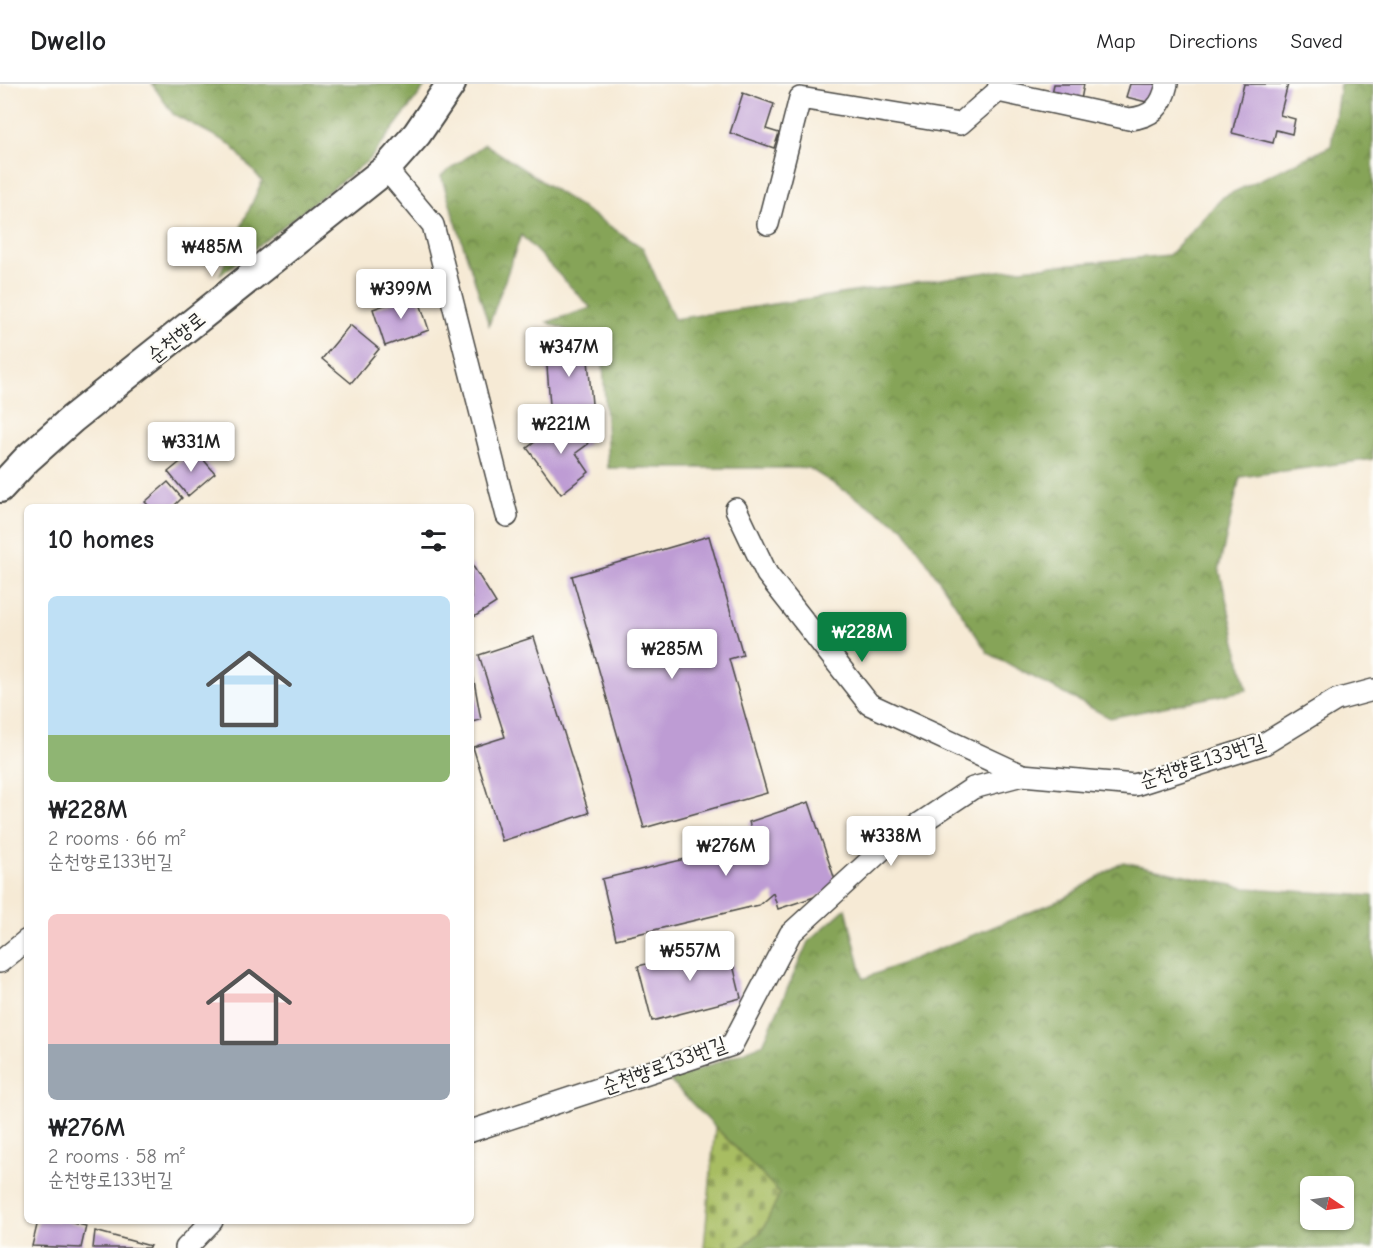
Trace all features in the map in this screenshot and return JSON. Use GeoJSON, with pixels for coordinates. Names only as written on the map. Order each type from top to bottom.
{"type":"FeatureCollection","features":[{"type":"Feature","properties":{"kind":"main road","name":"순천향로"},"geometry":{"type":"LineString","coordinates":[[0,488],[27,459],[72,419],[386,168],[417,134],[451,85]]}},
{"type":"Feature","properties":{"kind":"street"},"geometry":{"type":"LineString","coordinates":[[768,224],[800,98],[960,124],[998,88],[1129,119],[1142,118],[1156,111],[1164,98],[1167,84]]}},
{"type":"Feature","properties":{"kind":"street"},"geometry":{"type":"LineString","coordinates":[[386,168],[434,225],[507,516]]}},
{"type":"Feature","properties":{"kind":"street"},"geometry":{"type":"LineString","coordinates":[[736,509],[767,574],[869,704],[1022,775]]}},
{"type":"Feature","properties":{"kind":"street","name":"순천향로133번길"},"geometry":{"type":"LineString","coordinates":[[474,1130],[732,1045],[790,934],[886,846],[973,788],[1022,775],[1136,785],[1264,744],[1336,700],[1373,690]]}},
{"type":"Feature","properties":{"kind":"street"},"geometry":{"type":"LineString","coordinates":[[0,962],[24,942]]}},
{"type":"Feature","properties":{"kind":"street"},"geometry":{"type":"LineString","coordinates":[[186,1248],[209,1224]]}},
{"type":"Feature","properties":{"kind":"green space"},"geometry":{"type":"Polygon","coordinates":[[[152,84],[427,84],[370,159],[219,276],[262,181],[230,144],[173,114],[152,84]]]}},
{"type":"Feature","properties":{"kind":"green space"},"geometry":{"type":"Polygon","coordinates":[[[1340,84],[1373,84],[1373,459],[1240,477],[1219,568],[1247,690],[1110,718],[988,653],[904,528],[809,468],[608,468],[602,339],[586,338],[547,322],[591,308],[521,235],[489,325],[441,176],[485,144],[643,248],[674,319],[988,272],[1169,255],[1223,197],[1331,146],[1340,84]]]}},
{"type":"Feature","properties":{"kind":"green space"},"geometry":{"type":"Polygon","coordinates":[[[1123,862],[1246,888],[1373,896],[1373,1248],[741,1248],[762,1231],[780,1193],[670,1081],[763,1044],[808,942],[846,908],[863,979],[1063,899],[1123,862]]]}},
{"type":"Feature","properties":{"kind":"green space"},"geometry":{"type":"Polygon","coordinates":[[[715,1127],[780,1193],[762,1231],[741,1248],[704,1248],[715,1127]]]}},
{"type":"Feature","properties":{"kind":"building"},"geometry":{"type":"Polygon","coordinates":[[[1054,84],[1084,84],[1080,105],[1051,98],[1054,84]]]}},
{"type":"Feature","properties":{"kind":"building"},"geometry":{"type":"Polygon","coordinates":[[[1130,84],[1160,84],[1155,104],[1126,97],[1130,84]]]}},
{"type":"Feature","properties":{"kind":"building"},"geometry":{"type":"Polygon","coordinates":[[[1244,84],[1288,84],[1280,115],[1295,119],[1292,134],[1276,130],[1273,143],[1232,133],[1244,84]]]}},
{"type":"Feature","properties":{"kind":"building"},"geometry":{"type":"Polygon","coordinates":[[[743,93],[774,104],[766,129],[779,133],[774,148],[730,133],[743,93]]]}},
{"type":"Feature","properties":{"kind":"building"},"geometry":{"type":"Polygon","coordinates":[[[417,294],[429,330],[385,346],[373,309],[417,294]]]}},
{"type":"Feature","properties":{"kind":"building"},"geometry":{"type":"Polygon","coordinates":[[[350,325],[379,349],[351,383],[322,359],[350,325]]]}},
{"type":"Feature","properties":{"kind":"building"},"geometry":{"type":"Polygon","coordinates":[[[586,338],[593,415],[551,418],[545,341],[586,338]]]}},
{"type":"Feature","properties":{"kind":"building"},"geometry":{"type":"Polygon","coordinates":[[[568,417],[588,444],[576,453],[589,472],[561,494],[527,448],[568,417]]]}},
{"type":"Feature","properties":{"kind":"building"},"geometry":{"type":"Polygon","coordinates":[[[195,450],[215,473],[188,496],[168,472],[195,450]]]}},
{"type":"Feature","properties":{"kind":"building"},"geometry":{"type":"Polygon","coordinates":[[[168,482],[182,498],[176,504],[147,504],[145,502],[168,482]]]}},
{"type":"Feature","properties":{"kind":"building"},"geometry":{"type":"Polygon","coordinates":[[[709,536],[743,655],[729,659],[767,793],[644,828],[572,576],[709,536]]]}},
{"type":"Feature","properties":{"kind":"building"},"geometry":{"type":"Polygon","coordinates":[[[474,568],[496,603],[474,617],[474,568]]]}},
{"type":"Feature","properties":{"kind":"building"},"geometry":{"type":"Polygon","coordinates":[[[534,637],[589,813],[502,841],[474,750],[474,747],[505,737],[479,655],[534,637]]]}},
{"type":"Feature","properties":{"kind":"building"},"geometry":{"type":"Polygon","coordinates":[[[474,681],[481,720],[474,721],[474,681]]]}},
{"type":"Feature","properties":{"kind":"building"},"geometry":{"type":"Polygon","coordinates":[[[809,802],[838,889],[778,909],[773,893],[759,905],[616,939],[602,879],[756,842],[749,822],[809,802]]]}},
{"type":"Feature","properties":{"kind":"building"},"geometry":{"type":"Polygon","coordinates":[[[728,944],[741,998],[652,1021],[638,966],[728,944]]]}},
{"type":"Feature","properties":{"kind":"building"},"geometry":{"type":"Polygon","coordinates":[[[37,1224],[86,1226],[81,1248],[32,1246],[37,1224]]]}},
{"type":"Feature","properties":{"kind":"building"},"geometry":{"type":"Polygon","coordinates":[[[95,1231],[150,1246],[148,1248],[93,1248],[95,1231]]]}}]}
